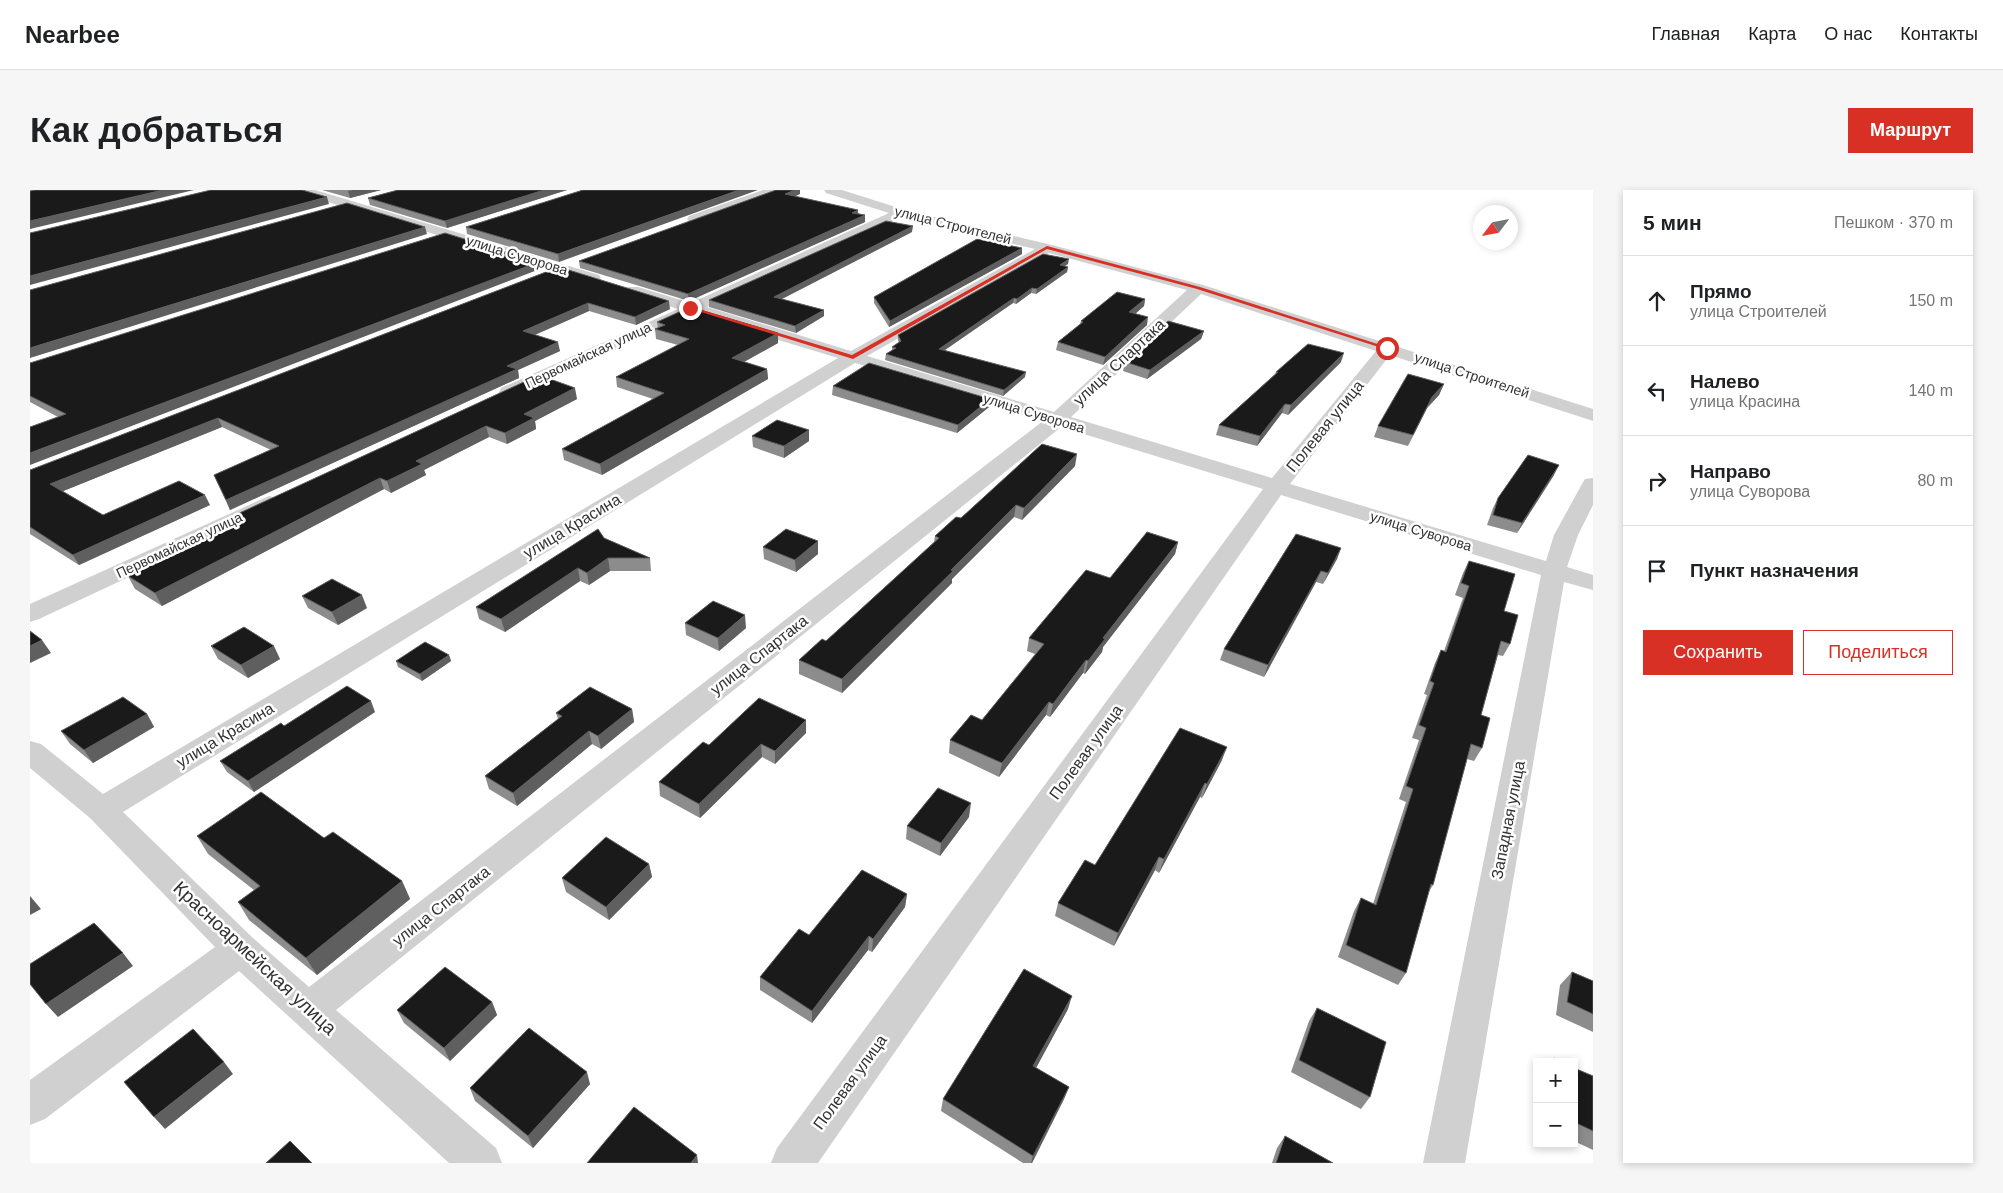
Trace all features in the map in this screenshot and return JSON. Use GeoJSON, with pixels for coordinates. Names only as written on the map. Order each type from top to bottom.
{"type":"FeatureCollection","features":[{"type":"Feature","properties":{"kind":"street","name":"улица Суворова"},"geometry":{"type":"LineString","coordinates":[[302,190],[1593,583]]}},
{"type":"Feature","properties":{"kind":"street"},"geometry":{"type":"LineString","coordinates":[[682,224],[775,190]]}},
{"type":"Feature","properties":{"kind":"street","name":"улица Строителей"},"geometry":{"type":"LineString","coordinates":[[830,190],[901,213],[1047,248],[1198,288],[1593,415]]}},
{"type":"Feature","properties":{"kind":"street"},"geometry":{"type":"LineString","coordinates":[[323,212],[377,197]]}},
{"type":"Feature","properties":{"kind":"street","name":"Первомайская улица"},"geometry":{"type":"LineString","coordinates":[[491,400],[901,213]]}},
{"type":"Feature","properties":{"kind":"street"},"geometry":{"type":"LineString","coordinates":[[420,243],[476,225]]}},
{"type":"Feature","properties":{"kind":"street","name":"улица Красина"},"geometry":{"type":"LineString","coordinates":[[101,810],[853,357],[1047,248]]}},
{"type":"Feature","properties":{"kind":"street"},"geometry":{"type":"LineString","coordinates":[[533,279],[589,258]]}},
{"type":"Feature","properties":{"kind":"street","name":"улица Спартака"},"geometry":{"type":"LineString","coordinates":[[308,1010],[1057,420],[1198,288]]}},
{"type":"Feature","properties":{"kind":"street","name":"Полевая улица"},"geometry":{"type":"LineString","coordinates":[[792,1163],[1276,487],[1387,348]]}},
{"type":"Feature","properties":{"kind":"street","name":"Западная улица"},"geometry":{"type":"LineString","coordinates":[[1444,1163],[1554,572],[1566,536],[1593,484]]}},
{"type":"Feature","properties":{"kind":"street","name":"Первомайская улица"},"geometry":{"type":"LineString","coordinates":[[30,614],[283,496]]}},
{"type":"Feature","properties":{"kind":"street","name":"Красноармейская улица"},"geometry":{"type":"LineString","coordinates":[[30,752],[101,810],[240,949],[481,1163]]}},
{"type":"Feature","properties":{"kind":"street"},"geometry":{"type":"LineString","coordinates":[[30,1105],[240,949]]}},
{"type":"Feature","properties":{"kind":"building"},"geometry":{"type":"Polygon","coordinates":[[[163,190],[30,221],[30,191],[163,190]]]}},
{"type":"Feature","properties":{"kind":"building"},"geometry":{"type":"Polygon","coordinates":[[[211,190],[302,190],[327,197],[30,276],[30,233],[211,190]]]}},
{"type":"Feature","properties":{"kind":"building"},"geometry":{"type":"Polygon","coordinates":[[[398,190],[544,190],[445,221],[368,198],[398,190]]]}},
{"type":"Feature","properties":{"kind":"building"},"geometry":{"type":"Polygon","coordinates":[[[583,190],[739,190],[558,254],[466,227],[583,190]]]}},
{"type":"Feature","properties":{"kind":"building"},"geometry":{"type":"Polygon","coordinates":[[[776,190],[795,190],[785,194],[858,210],[852,213],[865,215],[688,294],[579,261],[776,190]]]}},
{"type":"Feature","properties":{"kind":"building"},"geometry":{"type":"Polygon","coordinates":[[[347,203],[425,227],[30,348],[30,290],[347,203]]]}},
{"type":"Feature","properties":{"kind":"building"},"geometry":{"type":"Polygon","coordinates":[[[886,221],[913,226],[774,297],[824,310],[795,326],[709,300],[886,221]]]}},
{"type":"Feature","properties":{"kind":"building"},"geometry":{"type":"Polygon","coordinates":[[[445,233],[539,262],[30,453],[30,427],[66,414],[30,396],[30,363],[445,233]]]}},
{"type":"Feature","properties":{"kind":"building"},"geometry":{"type":"Polygon","coordinates":[[[977,239],[1022,248],[890,321],[874,297],[977,239]]]}},
{"type":"Feature","properties":{"kind":"building"},"geometry":{"type":"Polygon","coordinates":[[[1043,254],[1069,259],[1060,265],[1068,267],[1037,289],[1032,288],[1017,299],[1014,298],[939,349],[1026,372],[1004,390],[886,354],[896,348],[892,347],[901,341],[898,335],[1043,254]]]}},
{"type":"Feature","properties":{"kind":"building"},"geometry":{"type":"Polygon","coordinates":[[[559,267],[669,301],[635,317],[588,303],[523,331],[558,342],[507,366],[517,369],[226,500],[214,475],[279,446],[218,418],[50,484],[103,515],[179,481],[205,495],[73,555],[30,527],[30,470],[559,267]]]}},
{"type":"Feature","properties":{"kind":"building"},"geometry":{"type":"Polygon","coordinates":[[[1117,292],[1145,299],[1129,312],[1148,317],[1105,357],[1058,342],[1083,322],[1081,321],[1117,292]]]}},
{"type":"Feature","properties":{"kind":"building"},"geometry":{"type":"Polygon","coordinates":[[[690,307],[778,333],[732,358],[767,369],[600,464],[562,449],[664,393],[616,377],[689,339],[655,329],[665,325],[657,322],[690,307]]]}},
{"type":"Feature","properties":{"kind":"building"},"geometry":{"type":"Polygon","coordinates":[[[1168,321],[1204,331],[1150,370],[1125,362],[1168,321]]]}},
{"type":"Feature","properties":{"kind":"building"},"geometry":{"type":"Polygon","coordinates":[[[1308,344],[1344,353],[1291,405],[1285,404],[1260,436],[1219,425],[1278,372],[1276,372],[1308,344]]]}},
{"type":"Feature","properties":{"kind":"building"},"geometry":{"type":"Polygon","coordinates":[[[869,363],[990,399],[958,425],[833,386],[869,363]]]}},
{"type":"Feature","properties":{"kind":"building"},"geometry":{"type":"Polygon","coordinates":[[[1408,374],[1444,384],[1432,397],[1413,435],[1378,426],[1408,374]]]}},
{"type":"Feature","properties":{"kind":"building"},"geometry":{"type":"Polygon","coordinates":[[[539,375],[575,388],[524,414],[534,418],[505,433],[486,426],[416,461],[422,464],[387,481],[380,478],[155,593],[128,576],[237,524],[233,516],[539,375]]]}},
{"type":"Feature","properties":{"kind":"building"},"geometry":{"type":"Polygon","coordinates":[[[777,420],[809,430],[784,446],[752,436],[777,420]]]}},
{"type":"Feature","properties":{"kind":"building"},"geometry":{"type":"Polygon","coordinates":[[[1042,444],[1077,454],[1024,508],[1016,505],[951,570],[953,571],[842,679],[799,660],[822,639],[826,641],[939,538],[935,536],[956,517],[961,518],[1042,444]]]}},
{"type":"Feature","properties":{"kind":"building"},"geometry":{"type":"Polygon","coordinates":[[[1528,455],[1559,465],[1522,523],[1493,515],[1498,498],[1528,455]]]}},
{"type":"Feature","properties":{"kind":"building"},"geometry":{"type":"Polygon","coordinates":[[[598,529],[604,538],[650,558],[608,558],[587,573],[578,568],[501,619],[476,607],[598,529]]]}},
{"type":"Feature","properties":{"kind":"building"},"geometry":{"type":"Polygon","coordinates":[[[786,529],[818,541],[795,560],[763,547],[786,529]]]}},
{"type":"Feature","properties":{"kind":"building"},"geometry":{"type":"Polygon","coordinates":[[[1147,532],[1178,542],[1103,638],[1105,639],[1088,661],[1086,660],[1053,704],[1049,702],[1002,763],[950,740],[971,715],[982,720],[1044,644],[1029,638],[1086,570],[1110,578],[1147,532]]]}},
{"type":"Feature","properties":{"kind":"building"},"geometry":{"type":"Polygon","coordinates":[[[1296,534],[1341,548],[1328,573],[1321,571],[1268,665],[1224,649],[1296,534]]]}},
{"type":"Feature","properties":{"kind":"building"},"geometry":{"type":"Polygon","coordinates":[[[1469,561],[1515,574],[1504,611],[1518,615],[1510,644],[1501,641],[1481,715],[1490,718],[1482,748],[1471,744],[1433,885],[1431,884],[1406,973],[1346,945],[1361,898],[1376,905],[1413,789],[1406,786],[1426,728],[1419,725],[1434,683],[1430,681],[1441,650],[1446,652],[1469,586],[1461,583],[1469,561]]]}},
{"type":"Feature","properties":{"kind":"building"},"geometry":{"type":"Polygon","coordinates":[[[332,579],[362,595],[332,612],[302,596],[332,579]]]}},
{"type":"Feature","properties":{"kind":"building"},"geometry":{"type":"Polygon","coordinates":[[[713,601],[745,615],[718,638],[685,623],[713,601]]]}},
{"type":"Feature","properties":{"kind":"building"},"geometry":{"type":"Polygon","coordinates":[[[244,627],[274,646],[241,665],[211,646],[244,627]]]}},
{"type":"Feature","properties":{"kind":"building"},"geometry":{"type":"Polygon","coordinates":[[[30,631],[42,640],[30,646],[30,631]]]}},
{"type":"Feature","properties":{"kind":"building"},"geometry":{"type":"Polygon","coordinates":[[[425,642],[449,655],[420,674],[396,661],[425,642]]]}},
{"type":"Feature","properties":{"kind":"building"},"geometry":{"type":"Polygon","coordinates":[[[347,686],[371,701],[248,781],[220,761],[281,723],[284,726],[347,686]]]}},
{"type":"Feature","properties":{"kind":"building"},"geometry":{"type":"Polygon","coordinates":[[[590,687],[632,709],[598,736],[589,731],[513,793],[485,776],[562,716],[556,713],[590,687]]]}},
{"type":"Feature","properties":{"kind":"building"},"geometry":{"type":"Polygon","coordinates":[[[123,697],[147,714],[84,750],[61,731],[123,697]]]}},
{"type":"Feature","properties":{"kind":"building"},"geometry":{"type":"Polygon","coordinates":[[[759,698],[806,720],[775,751],[761,744],[699,804],[659,782],[703,742],[709,745],[759,698]]]}},
{"type":"Feature","properties":{"kind":"building"},"geometry":{"type":"Polygon","coordinates":[[[1180,728],[1227,747],[1207,784],[1205,783],[1164,859],[1159,857],[1118,933],[1058,903],[1085,860],[1095,865],[1180,728]]]}},
{"type":"Feature","properties":{"kind":"building"},"geometry":{"type":"Polygon","coordinates":[[[938,788],[971,803],[941,843],[907,826],[938,788]]]}},
{"type":"Feature","properties":{"kind":"building"},"geometry":{"type":"Polygon","coordinates":[[[261,792],[324,838],[333,832],[402,881],[306,958],[238,902],[260,886],[197,836],[261,792]]]}},
{"type":"Feature","properties":{"kind":"building"},"geometry":{"type":"Polygon","coordinates":[[[606,837],[649,864],[606,907],[562,878],[606,837]]]}},
{"type":"Feature","properties":{"kind":"building"},"geometry":{"type":"Polygon","coordinates":[[[862,870],[907,894],[873,939],[869,936],[812,1011],[760,977],[799,929],[809,935],[862,870]]]}},
{"type":"Feature","properties":{"kind":"building"},"geometry":{"type":"Polygon","coordinates":[[[94,923],[123,953],[46,1004],[30,984],[30,964],[94,923]]]}},
{"type":"Feature","properties":{"kind":"building"},"geometry":{"type":"Polygon","coordinates":[[[445,967],[492,1002],[444,1048],[397,1010],[445,967]]]}},
{"type":"Feature","properties":{"kind":"building"},"geometry":{"type":"Polygon","coordinates":[[[1024,969],[1072,996],[1033,1066],[1069,1087],[1033,1156],[943,1099],[1024,969]]]}},
{"type":"Feature","properties":{"kind":"building"},"geometry":{"type":"Polygon","coordinates":[[[1572,972],[1593,981],[1593,1014],[1567,1002],[1572,972]]]}},
{"type":"Feature","properties":{"kind":"building"},"geometry":{"type":"Polygon","coordinates":[[[1317,1008],[1386,1042],[1370,1097],[1299,1060],[1317,1008]]]}},
{"type":"Feature","properties":{"kind":"building"},"geometry":{"type":"Polygon","coordinates":[[[529,1028],[587,1072],[528,1136],[470,1088],[529,1028]]]}},
{"type":"Feature","properties":{"kind":"building"},"geometry":{"type":"Polygon","coordinates":[[[193,1029],[224,1062],[154,1117],[124,1082],[193,1029]]]}},
{"type":"Feature","properties":{"kind":"building"},"geometry":{"type":"Polygon","coordinates":[[[1578,1070],[1593,1076],[1593,1131],[1578,1124],[1578,1070]]]}},
{"type":"Feature","properties":{"kind":"building"},"geometry":{"type":"Polygon","coordinates":[[[634,1107],[697,1155],[691,1163],[587,1163],[634,1107]]]}},
{"type":"Feature","properties":{"kind":"building"},"geometry":{"type":"Polygon","coordinates":[[[1285,1136],[1333,1163],[1276,1163],[1285,1136]]]}},
{"type":"Feature","properties":{"kind":"building"},"geometry":{"type":"Polygon","coordinates":[[[290,1141],[312,1163],[266,1163],[290,1141]]]}},
{"type":"Feature","properties":{"kind":"route"},"geometry":{"type":"LineString","coordinates":[[690,308],[853,357],[1047,248],[1198,288],[1387,348]]}}]}
